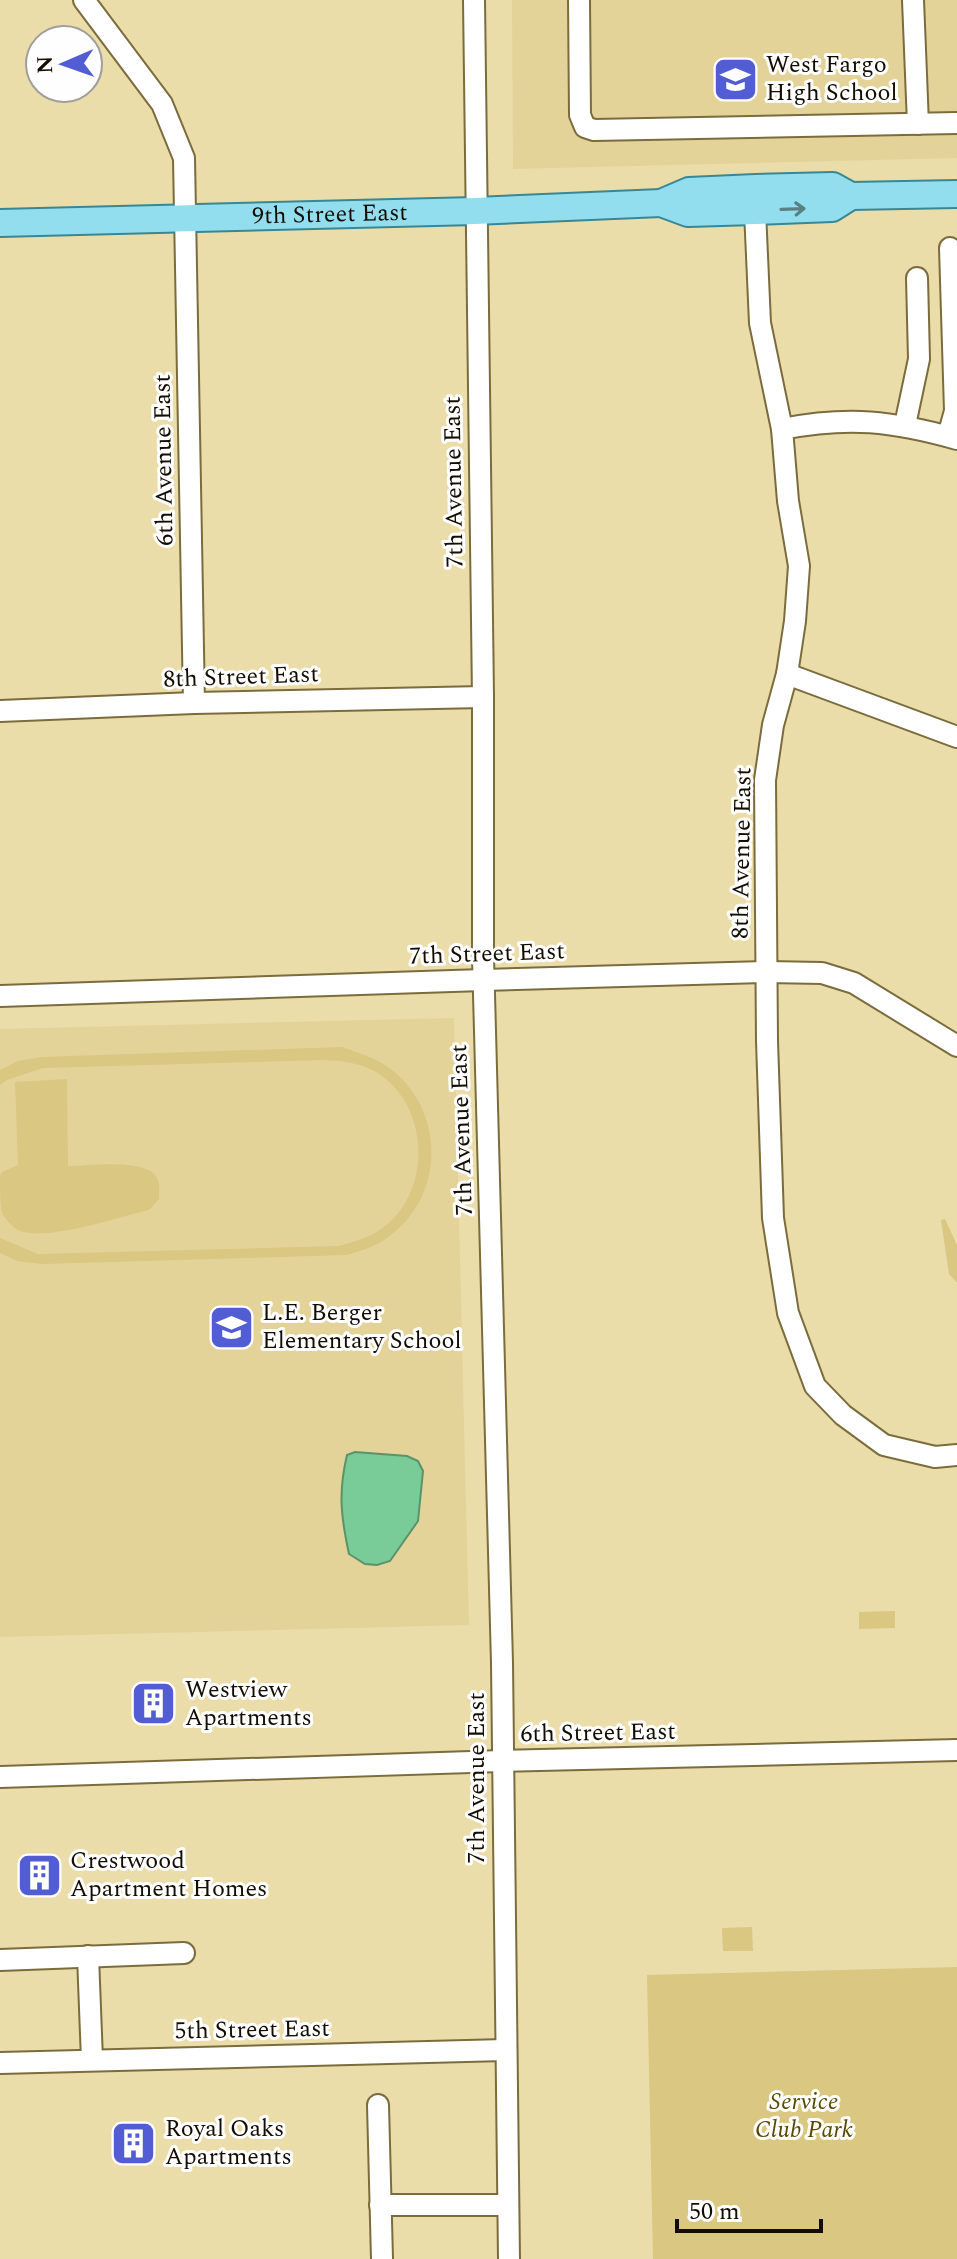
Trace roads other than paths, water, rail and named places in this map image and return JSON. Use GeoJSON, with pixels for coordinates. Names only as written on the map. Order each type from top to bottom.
{"type":"FeatureCollection","features":[{"type":"Feature","properties":{"kind":"main road","name":"9th Street East"},"geometry":{"type":"LineString","coordinates":[[0,223],[661,203],[689,191],[756,188],[833,186],[851,196],[957,194]]}},
{"type":"Feature","properties":{"kind":"main road","name":"9th Street East"},"geometry":{"type":"LineString","coordinates":[[661,203],[688,213],[755,211],[832,208],[851,196]]}},
{"type":"Feature","properties":{"kind":"street","name":"6th Avenue East"},"geometry":{"type":"LineString","coordinates":[[84,0],[162,104],[184,158],[194,703]]}},
{"type":"Feature","properties":{"kind":"street","name":"7th Avenue East"},"geometry":{"type":"LineString","coordinates":[[474,0],[483,697],[483,980],[502,1648],[509,2259]]}},
{"type":"Feature","properties":{"kind":"street"},"geometry":{"type":"LineString","coordinates":[[579,0],[580,115],[585,127],[594,130],[957,123]]}},
{"type":"Feature","properties":{"kind":"street"},"geometry":{"type":"LineString","coordinates":[[913,0],[918,124]]}},
{"type":"Feature","properties":{"kind":"street","name":"8th Avenue East"},"geometry":{"type":"LineString","coordinates":[[755,211],[760,323],[782,429],[788,501],[799,566],[787,674],[773,725],[765,780],[773,1218],[788,1313],[815,1386],[861,1427],[884,1445],[935,1457],[957,1455]]}},
{"type":"Feature","properties":{"kind":"street"},"geometry":{"type":"LineString","coordinates":[[782,429],[835,421],[869,421],[905,425],[953,438],[955,411],[950,248]]}},
{"type":"Feature","properties":{"kind":"street"},"geometry":{"type":"LineString","coordinates":[[905,425],[919,359],[917,278]]}},
{"type":"Feature","properties":{"kind":"street"},"geometry":{"type":"LineString","coordinates":[[787,674],[957,737]]}},
{"type":"Feature","properties":{"kind":"street","name":"8th Street East"},"geometry":{"type":"LineString","coordinates":[[0,711],[483,697]]}},
{"type":"Feature","properties":{"kind":"street","name":"7th Street East"},"geometry":{"type":"LineString","coordinates":[[0,996],[767,972],[822,973],[854,983],[957,1046]]}},
{"type":"Feature","properties":{"kind":"street","name":"6th Street East"},"geometry":{"type":"LineString","coordinates":[[0,1777],[957,1750]]}},
{"type":"Feature","properties":{"kind":"street"},"geometry":{"type":"LineString","coordinates":[[0,1960],[184,1953]]}},
{"type":"Feature","properties":{"kind":"street"},"geometry":{"type":"LineString","coordinates":[[88,1956],[92,2060]]}},
{"type":"Feature","properties":{"kind":"street","name":"5th Street East"},"geometry":{"type":"LineString","coordinates":[[0,2063],[505,2050]]}},
{"type":"Feature","properties":{"kind":"street"},"geometry":{"type":"LineString","coordinates":[[378,2105],[382,2259]]}},
{"type":"Feature","properties":{"kind":"street"},"geometry":{"type":"LineString","coordinates":[[380,2205],[508,2205]]}},
{"type":"Feature","properties":{"kind":"place","name":"West Fargo High School"},"geometry":{"type":"Point","coordinates":[735,79]}},
{"type":"Feature","properties":{"kind":"place","name":"L.E. Berger Elementary School"},"geometry":{"type":"Point","coordinates":[231,1327]}},
{"type":"Feature","properties":{"kind":"place","name":"Westview Apartments"},"geometry":{"type":"Point","coordinates":[154,1704]}},
{"type":"Feature","properties":{"kind":"place","name":"Crestwood Apartment Homes"},"geometry":{"type":"Point","coordinates":[39,1875]}},
{"type":"Feature","properties":{"kind":"place","name":"Royal Oaks Apartments"},"geometry":{"type":"Point","coordinates":[134,2143]}},
{"type":"Feature","properties":{"kind":"park label","name":"Service Club Park"},"geometry":{"type":"Point","coordinates":[804,2116]}}]}
